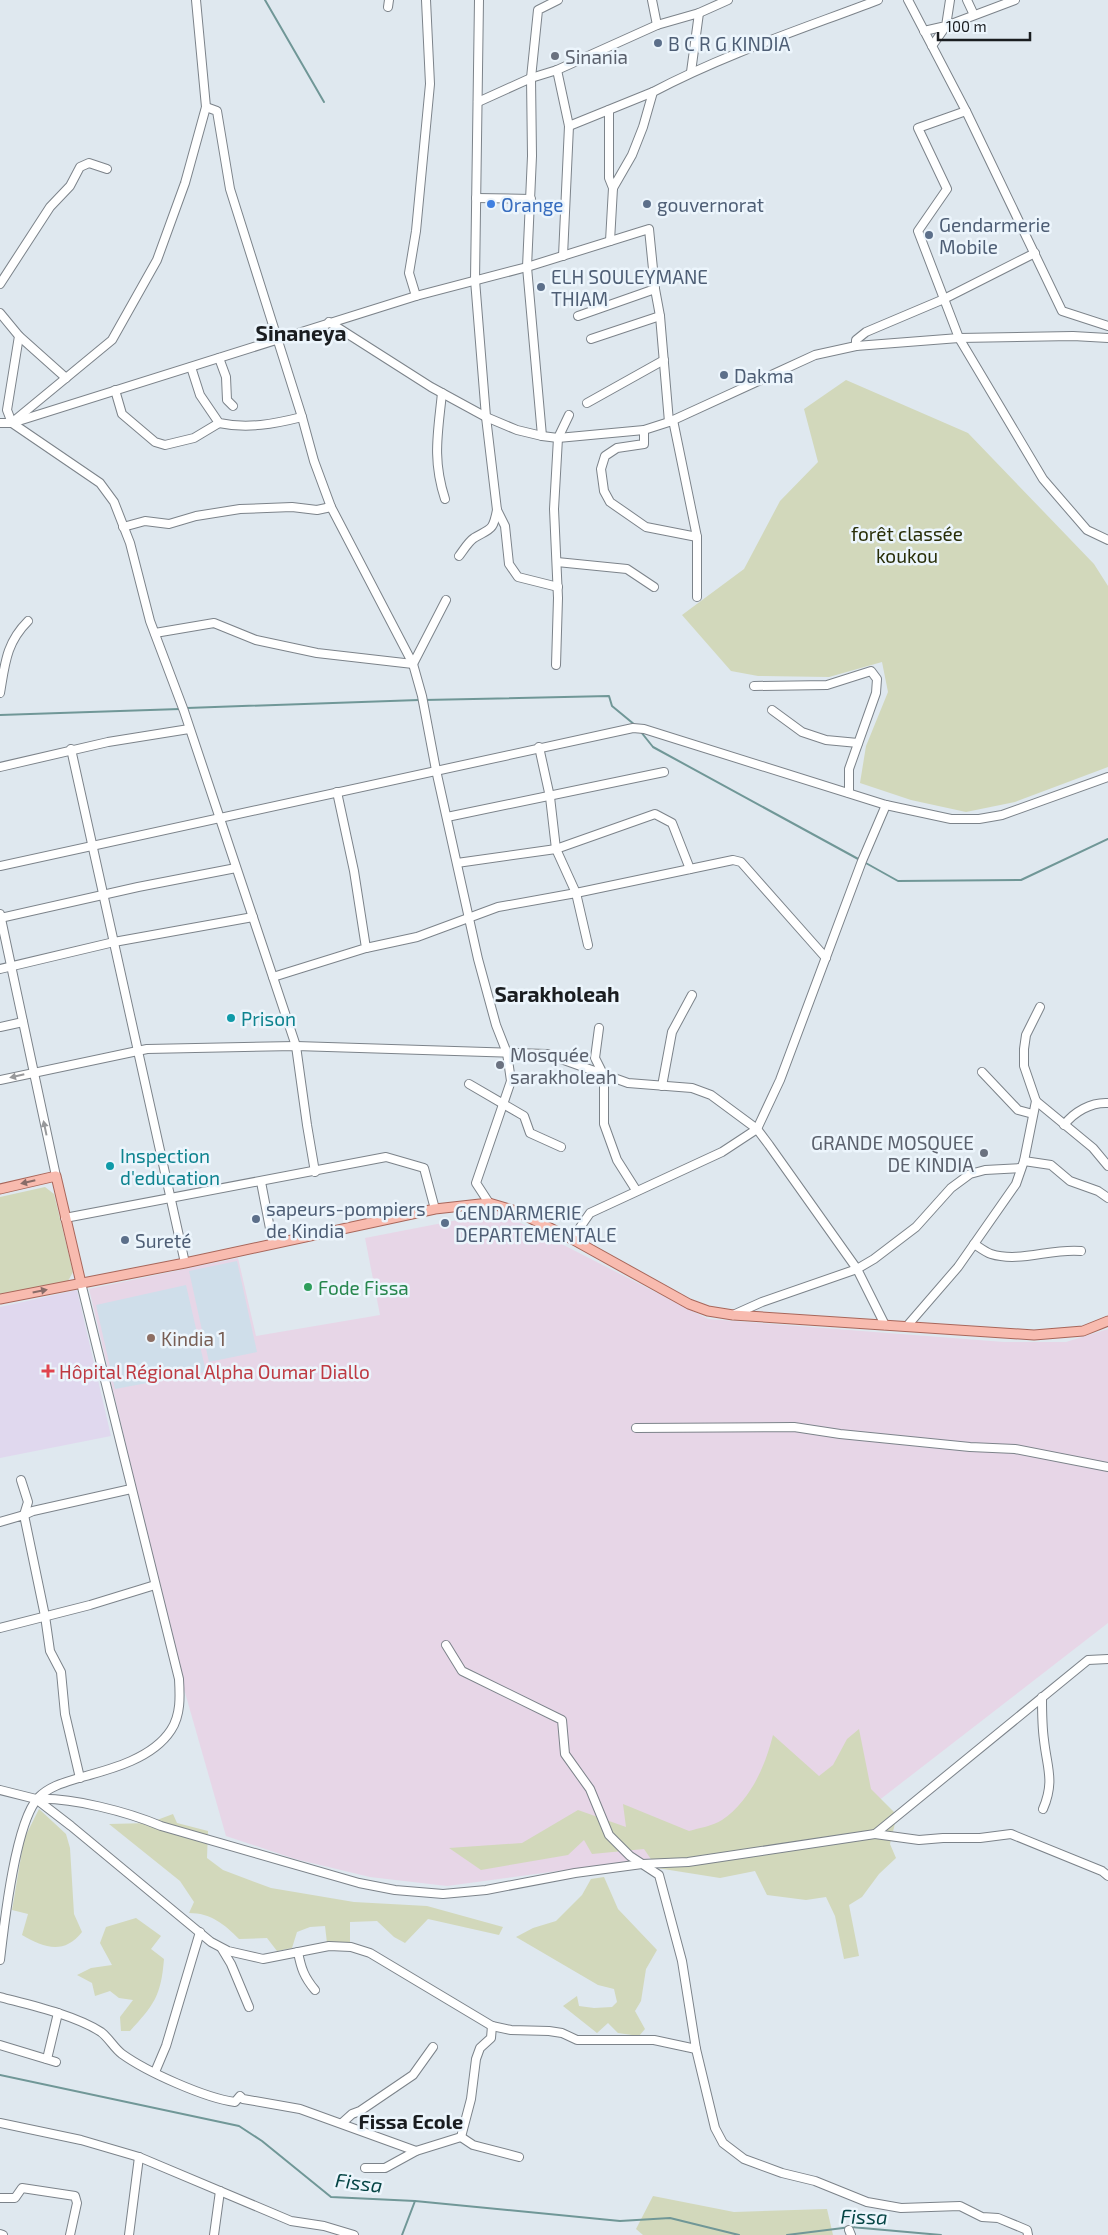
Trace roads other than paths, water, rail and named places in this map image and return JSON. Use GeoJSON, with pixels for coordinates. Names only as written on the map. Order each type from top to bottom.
{"type":"FeatureCollection","features":[{"type":"Feature","properties":{"kind":"main road"},"geometry":{"type":"LineString","coordinates":[[0,1189],[56,1176],[81,1284]]}},
{"type":"Feature","properties":{"kind":"main road"},"geometry":{"type":"LineString","coordinates":[[0,1299],[185,1263],[436,1209],[489,1203],[516,1211],[572,1239],[676,1298],[708,1311],[733,1315],[1034,1335],[1084,1331],[1108,1321]]}},
{"type":"Feature","properties":{"kind":"street"},"geometry":{"type":"LineString","coordinates":[[12,423],[112,340],[157,260],[185,184],[206,107],[196,0]]}},
{"type":"Feature","properties":{"kind":"street"},"geometry":{"type":"LineString","coordinates":[[416,296],[408,273],[416,231],[430,84],[426,0]]}},
{"type":"Feature","properties":{"kind":"street"},"geometry":{"type":"LineString","coordinates":[[459,556],[472,539],[489,531],[495,521],[497,510],[486,417],[475,280],[479,0]]}},
{"type":"Feature","properties":{"kind":"street"},"geometry":{"type":"LineString","coordinates":[[536,0],[538,10],[531,78],[531,199],[527,267],[542,436]]}},
{"type":"Feature","properties":{"kind":"street"},"geometry":{"type":"LineString","coordinates":[[538,10],[558,0]]}},
{"type":"Feature","properties":{"kind":"street"},"geometry":{"type":"LineString","coordinates":[[652,0],[656,25]]}},
{"type":"Feature","properties":{"kind":"street"},"geometry":{"type":"LineString","coordinates":[[478,102],[531,78],[557,70],[656,25],[699,13],[728,0]]}},
{"type":"Feature","properties":{"kind":"street"},"geometry":{"type":"LineString","coordinates":[[570,126],[653,92],[692,72],[767,41],[878,0]]}},
{"type":"Feature","properties":{"kind":"street"},"geometry":{"type":"LineString","coordinates":[[908,0],[966,111],[1009,205],[1035,253],[1062,311],[1108,326]]}},
{"type":"Feature","properties":{"kind":"street"},"geometry":{"type":"LineString","coordinates":[[932,46],[946,26],[950,0]]}},
{"type":"Feature","properties":{"kind":"street"},"geometry":{"type":"LineString","coordinates":[[967,0],[974,15]]}},
{"type":"Feature","properties":{"kind":"street"},"geometry":{"type":"LineString","coordinates":[[924,31],[946,26],[1015,0]]}},
{"type":"Feature","properties":{"kind":"street"},"geometry":{"type":"LineString","coordinates":[[692,72],[699,13]]}},
{"type":"Feature","properties":{"kind":"street"},"geometry":{"type":"LineString","coordinates":[[557,70],[570,126],[563,256]]}},
{"type":"Feature","properties":{"kind":"street"},"geometry":{"type":"LineString","coordinates":[[613,188],[632,155],[643,127],[653,92]]}},
{"type":"Feature","properties":{"kind":"street"},"geometry":{"type":"LineString","coordinates":[[206,107],[216,111],[230,189],[302,417],[314,461],[331,507],[413,664],[423,700],[436,770],[469,918],[496,1025],[507,1053],[511,1081],[502,1102],[476,1183],[489,1203]]}},
{"type":"Feature","properties":{"kind":"street"},"geometry":{"type":"LineString","coordinates":[[609,110],[609,178],[613,188],[610,241]]}},
{"type":"Feature","properties":{"kind":"street"},"geometry":{"type":"LineString","coordinates":[[966,111],[918,128],[947,189],[918,231],[959,338],[1043,479],[1087,530],[1108,540]]}},
{"type":"Feature","properties":{"kind":"street"},"geometry":{"type":"LineString","coordinates":[[0,284],[50,207],[70,186],[80,167],[89,163],[107,169]]}},
{"type":"Feature","properties":{"kind":"street"},"geometry":{"type":"LineString","coordinates":[[476,198],[531,199]]}},
{"type":"Feature","properties":{"kind":"street"},"geometry":{"type":"LineString","coordinates":[[0,423],[12,423],[330,322],[416,296],[527,267],[649,229],[671,421],[697,536],[697,597]]}},
{"type":"Feature","properties":{"kind":"street"},"geometry":{"type":"LineString","coordinates":[[856,346],[856,340],[866,332],[944,299],[1035,253]]}},
{"type":"Feature","properties":{"kind":"street"},"geometry":{"type":"LineString","coordinates":[[578,316],[655,289]]}},
{"type":"Feature","properties":{"kind":"street"},"geometry":{"type":"LineString","coordinates":[[0,313],[19,336],[66,378]]}},
{"type":"Feature","properties":{"kind":"street"},"geometry":{"type":"LineString","coordinates":[[591,339],[660,316]]}},
{"type":"Feature","properties":{"kind":"street"},"geometry":{"type":"LineString","coordinates":[[330,322],[442,393],[486,417],[516,430],[558,438],[644,430],[671,421],[815,355],[856,346],[959,338],[1072,336],[1108,338]]}},
{"type":"Feature","properties":{"kind":"street"},"geometry":{"type":"LineString","coordinates":[[19,336],[7,410],[12,423],[100,483],[114,502],[130,543],[154,633],[183,708],[218,818],[296,1046],[315,1172]]}},
{"type":"Feature","properties":{"kind":"street"},"geometry":{"type":"LineString","coordinates":[[219,358],[226,377],[228,400],[233,406]]}},
{"type":"Feature","properties":{"kind":"street"},"geometry":{"type":"LineString","coordinates":[[587,403],[664,360]]}},
{"type":"Feature","properties":{"kind":"street"},"geometry":{"type":"LineString","coordinates":[[191,367],[200,395],[219,423]]}},
{"type":"Feature","properties":{"kind":"street"},"geometry":{"type":"LineString","coordinates":[[115,390],[122,414],[155,442],[165,445],[194,438],[219,423],[239,427],[279,423],[302,417]]}},
{"type":"Feature","properties":{"kind":"street"},"geometry":{"type":"LineString","coordinates":[[442,393],[436,453],[438,477],[445,499]]}},
{"type":"Feature","properties":{"kind":"street"},"geometry":{"type":"LineString","coordinates":[[556,665],[558,587],[554,509],[558,438],[569,415]]}},
{"type":"Feature","properties":{"kind":"street"},"geometry":{"type":"LineString","coordinates":[[644,430],[644,444],[617,448],[605,456],[601,469],[604,491],[610,502],[646,527],[697,536]]}},
{"type":"Feature","properties":{"kind":"street"},"geometry":{"type":"LineString","coordinates":[[123,528],[145,520],[169,524],[196,516],[240,509],[292,507],[317,510],[331,507]]}},
{"type":"Feature","properties":{"kind":"street"},"geometry":{"type":"LineString","coordinates":[[497,510],[505,526],[509,564],[518,577],[558,587]]}},
{"type":"Feature","properties":{"kind":"street"},"geometry":{"type":"LineString","coordinates":[[557,562],[626,569],[654,587]]}},
{"type":"Feature","properties":{"kind":"street"},"geometry":{"type":"LineString","coordinates":[[413,664],[446,600]]}},
{"type":"Feature","properties":{"kind":"street"},"geometry":{"type":"LineString","coordinates":[[0,693],[3,655],[12,640],[28,622]]}},
{"type":"Feature","properties":{"kind":"street"},"geometry":{"type":"LineString","coordinates":[[154,633],[214,623],[256,640],[308,651],[413,664]]}},
{"type":"Feature","properties":{"kind":"street"},"geometry":{"type":"LineString","coordinates":[[754,686],[827,685],[870,671],[877,679],[876,693],[849,769],[849,793]]}},
{"type":"Feature","properties":{"kind":"street"},"geometry":{"type":"LineString","coordinates":[[772,710],[802,732],[826,740],[858,744]]}},
{"type":"Feature","properties":{"kind":"street"},"geometry":{"type":"LineString","coordinates":[[0,866],[633,728],[644,729],[886,805],[951,819],[979,819],[1002,815],[1108,777]]}},
{"type":"Feature","properties":{"kind":"street"},"geometry":{"type":"LineString","coordinates":[[0,767],[108,742],[189,730]]}},
{"type":"Feature","properties":{"kind":"street"},"geometry":{"type":"LineString","coordinates":[[539,747],[550,796],[556,849],[576,893],[588,945]]}},
{"type":"Feature","properties":{"kind":"street"},"geometry":{"type":"LineString","coordinates":[[71,750],[185,1263]]}},
{"type":"Feature","properties":{"kind":"street"},"geometry":{"type":"LineString","coordinates":[[447,817],[664,772]]}},
{"type":"Feature","properties":{"kind":"street"},"geometry":{"type":"LineString","coordinates":[[337,792],[354,871],[366,948]]}},
{"type":"Feature","properties":{"kind":"street"},"geometry":{"type":"LineString","coordinates":[[572,1239],[590,1213],[636,1190],[722,1152],[757,1129],[780,1080],[862,860],[886,805]]}},
{"type":"Feature","properties":{"kind":"street"},"geometry":{"type":"LineString","coordinates":[[457,863],[556,849],[655,814],[672,823],[690,869]]}},
{"type":"Feature","properties":{"kind":"street"},"geometry":{"type":"LineString","coordinates":[[273,976],[366,948],[417,936],[498,907],[576,893],[733,860],[741,862],[826,958]]}},
{"type":"Feature","properties":{"kind":"street"},"geometry":{"type":"LineString","coordinates":[[56,1176],[0,917],[236,868]]}},
{"type":"Feature","properties":{"kind":"street"},"geometry":{"type":"LineString","coordinates":[[0,969],[114,942],[253,917]]}},
{"type":"Feature","properties":{"kind":"street"},"geometry":{"type":"LineString","coordinates":[[662,1086],[672,1032],[692,995]]}},
{"type":"Feature","properties":{"kind":"street"},"geometry":{"type":"LineString","coordinates":[[1040,1007],[1026,1035],[1024,1049],[1024,1066],[1036,1101],[1106,1161]]}},
{"type":"Feature","properties":{"kind":"street"},"geometry":{"type":"LineString","coordinates":[[0,1027],[23,1022]]}},
{"type":"Feature","properties":{"kind":"street"},"geometry":{"type":"LineString","coordinates":[[599,1028],[595,1058],[604,1076],[604,1124],[617,1160],[636,1190]]}},
{"type":"Feature","properties":{"kind":"street"},"geometry":{"type":"LineString","coordinates":[[0,1080],[138,1050],[296,1046],[547,1054],[628,1083],[692,1088],[711,1095],[757,1129],[857,1269],[885,1325]]}},
{"type":"Feature","properties":{"kind":"street"},"geometry":{"type":"LineString","coordinates":[[982,1072],[1018,1110],[1033,1114]]}},
{"type":"Feature","properties":{"kind":"street"},"geometry":{"type":"LineString","coordinates":[[469,1084],[524,1116],[530,1133],[561,1147]]}},
{"type":"Feature","properties":{"kind":"street"},"geometry":{"type":"LineString","coordinates":[[907,1326],[958,1267],[1016,1184],[1023,1165],[1036,1101]]}},
{"type":"Feature","properties":{"kind":"street"},"geometry":{"type":"LineString","coordinates":[[1064,1125],[1076,1112],[1102,1103],[1108,1103]]}},
{"type":"Feature","properties":{"kind":"street"},"geometry":{"type":"LineString","coordinates":[[65,1218],[386,1158],[424,1168],[436,1209]]}},
{"type":"Feature","properties":{"kind":"street"},"geometry":{"type":"LineString","coordinates":[[733,1315],[762,1302],[857,1269],[874,1259],[916,1227],[950,1188],[970,1174],[1023,1165],[1050,1165],[1070,1181],[1108,1198]]}},
{"type":"Feature","properties":{"kind":"street"},"geometry":{"type":"LineString","coordinates":[[261,1182],[273,1244]]}},
{"type":"Feature","properties":{"kind":"street"},"geometry":{"type":"LineString","coordinates":[[974,1244],[989,1254],[1006,1257],[1065,1250],[1081,1251]]}},
{"type":"Feature","properties":{"kind":"street"},"geometry":{"type":"LineString","coordinates":[[0,1960],[7,1903],[20,1841],[36,1800],[46,1791],[60,1784],[118,1767],[138,1758],[171,1731],[177,1715],[180,1698],[179,1679],[81,1284]]}},
{"type":"Feature","properties":{"kind":"street"},"geometry":{"type":"LineString","coordinates":[[636,1428],[794,1427],[896,1440],[1016,1449],[1108,1467]]}},
{"type":"Feature","properties":{"kind":"street"},"geometry":{"type":"LineString","coordinates":[[21,1480],[28,1502],[24,1515],[45,1616],[50,1650],[61,1672],[65,1714],[80,1778]]}},
{"type":"Feature","properties":{"kind":"street"},"geometry":{"type":"LineString","coordinates":[[0,1522],[33,1511],[131,1489]]}},
{"type":"Feature","properties":{"kind":"street"},"geometry":{"type":"LineString","coordinates":[[0,1628],[90,1605],[155,1584]]}},
{"type":"Feature","properties":{"kind":"street"},"geometry":{"type":"LineString","coordinates":[[446,1645],[462,1671],[562,1720],[565,1754],[590,1789],[609,1835],[630,1856],[658,1875],[682,1961],[696,2049],[714,2128],[723,2143],[744,2159],[782,2173],[815,2181],[867,2202],[901,2208],[960,2206],[982,2217],[998,2218],[1026,2230],[1028,2235]]}},
{"type":"Feature","properties":{"kind":"street"},"geometry":{"type":"LineString","coordinates":[[875,1834],[1088,1660],[1108,1659]]}},
{"type":"Feature","properties":{"kind":"street"},"geometry":{"type":"LineString","coordinates":[[1042,1697],[1044,1740],[1051,1781],[1049,1794],[1043,1808]]}},
{"type":"Feature","properties":{"kind":"street"},"geometry":{"type":"LineString","coordinates":[[0,1790],[36,1800],[200,1932],[221,1947],[243,1956],[264,1959],[329,1946],[350,1947],[370,1953],[492,2026],[511,2030],[549,2031],[577,2040],[654,2040],[696,2049]]}},
{"type":"Feature","properties":{"kind":"street"},"geometry":{"type":"LineString","coordinates":[[36,1800],[52,1798],[139,1817],[161,1826],[349,1880],[395,1890],[443,1894],[486,1890],[575,1873],[642,1864],[688,1862],[875,1834],[919,1840],[980,1838],[1011,1834],[1102,1871],[1108,1876]]}},
{"type":"Feature","properties":{"kind":"street"},"geometry":{"type":"LineString","coordinates":[[155,2072],[166,2046],[200,1932]]}},
{"type":"Feature","properties":{"kind":"street"},"geometry":{"type":"LineString","coordinates":[[221,1947],[231,1964],[249,2007]]}},
{"type":"Feature","properties":{"kind":"street"},"geometry":{"type":"LineString","coordinates":[[298,1952],[305,1978],[315,1990]]}},
{"type":"Feature","properties":{"kind":"street"},"geometry":{"type":"LineString","coordinates":[[0,1997],[58,2013],[102,2033],[123,2054],[155,2072],[225,2100],[235,2102],[240,2096],[243,2099],[300,2109],[416,2151]]}},
{"type":"Feature","properties":{"kind":"street"},"geometry":{"type":"LineString","coordinates":[[46,2059],[58,2013]]}},
{"type":"Feature","properties":{"kind":"street"},"geometry":{"type":"LineString","coordinates":[[462,2138],[471,2099],[476,2059],[480,2048],[491,2038],[492,2026]]}},
{"type":"Feature","properties":{"kind":"street"},"geometry":{"type":"LineString","coordinates":[[0,2045],[56,2062]]}},
{"type":"Feature","properties":{"kind":"street"},"geometry":{"type":"LineString","coordinates":[[342,2123],[352,2114],[360,2111],[413,2075],[433,2047]]}},
{"type":"Feature","properties":{"kind":"street"},"geometry":{"type":"LineString","coordinates":[[0,2123],[81,2140],[139,2157],[291,2221],[324,2226],[354,2235]]}},
{"type":"Feature","properties":{"kind":"street"},"geometry":{"type":"LineString","coordinates":[[365,2168],[384,2168],[416,2151],[462,2138],[473,2145],[519,2157]]}},
{"type":"Feature","properties":{"kind":"street"},"geometry":{"type":"LineString","coordinates":[[129,2235],[139,2157]]}},
{"type":"Feature","properties":{"kind":"street"},"geometry":{"type":"LineString","coordinates":[[0,2198],[15,2198],[22,2188],[75,2196],[77,2203],[70,2235]]}},
{"type":"Feature","properties":{"kind":"street"},"geometry":{"type":"LineString","coordinates":[[214,2235],[220,2191]]}},
{"type":"Feature","properties":{"kind":"street"},"geometry":{"type":"LineString","coordinates":[[324,2226],[324,2235]]}},
{"type":"Feature","properties":{"kind":"waterway"},"geometry":{"type":"LineString","coordinates":[[265,0],[324,102]]}},
{"type":"Feature","properties":{"kind":"waterway"},"geometry":{"type":"LineString","coordinates":[[424,700],[609,696],[612,706],[635,725]]}},
{"type":"Feature","properties":{"kind":"waterway"},"geometry":{"type":"LineString","coordinates":[[187,708],[419,700]]}},
{"type":"Feature","properties":{"kind":"waterway"},"geometry":{"type":"LineString","coordinates":[[0,715],[180,709]]}},
{"type":"Feature","properties":{"kind":"waterway"},"geometry":{"type":"LineString","coordinates":[[641,732],[653,747],[860,860]]}},
{"type":"Feature","properties":{"kind":"waterway"},"geometry":{"type":"LineString","coordinates":[[864,862],[898,881],[1021,880],[1108,839]]}},
{"type":"Feature","properties":{"kind":"waterway","name":"Fissa"},"geometry":{"type":"LineString","coordinates":[[0,2075],[239,2126],[262,2141],[331,2197],[415,2201],[620,2221],[670,2218],[739,2235]]}},
{"type":"Feature","properties":{"kind":"waterway"},"geometry":{"type":"LineString","coordinates":[[402,2235],[415,2201]]}},
{"type":"Feature","properties":{"kind":"waterway","name":"Fissa"},"geometry":{"type":"LineString","coordinates":[[787,2235],[851,2227],[941,2235]]}},
{"type":"Feature","properties":{"kind":"place","name":"B C R G KINDIA"},"geometry":{"type":"Point","coordinates":[658,43]}},
{"type":"Feature","properties":{"kind":"place","name":"Sinania"},"geometry":{"type":"Point","coordinates":[555,56]}},
{"type":"Feature","properties":{"kind":"place","name":"Orange"},"geometry":{"type":"Point","coordinates":[491,204]}},
{"type":"Feature","properties":{"kind":"place","name":"gouvernorat"},"geometry":{"type":"Point","coordinates":[647,204]}},
{"type":"Feature","properties":{"kind":"place","name":"Gendarmerie Mobile"},"geometry":{"type":"Point","coordinates":[929,235]}},
{"type":"Feature","properties":{"kind":"place","name":"ELH SOULEYMANE THIAM"},"geometry":{"type":"Point","coordinates":[541,287]}},
{"type":"Feature","properties":{"kind":"place","name":"Dakma"},"geometry":{"type":"Point","coordinates":[724,375]}},
{"type":"Feature","properties":{"kind":"place","name":"Prison"},"geometry":{"type":"Point","coordinates":[231,1018]}},
{"type":"Feature","properties":{"kind":"place","name":"Mosquée sarakholeah"},"geometry":{"type":"Point","coordinates":[500,1065]}},
{"type":"Feature","properties":{"kind":"place","name":"GRANDE MOSQUEE DE KINDIA"},"geometry":{"type":"Point","coordinates":[984,1153]}},
{"type":"Feature","properties":{"kind":"place","name":"Inspection d'education"},"geometry":{"type":"Point","coordinates":[110,1166]}},
{"type":"Feature","properties":{"kind":"place","name":"sapeurs-pompiers de Kindia"},"geometry":{"type":"Point","coordinates":[256,1219]}},
{"type":"Feature","properties":{"kind":"place","name":"GENDARMERIE DEPARTEMENTALE"},"geometry":{"type":"Point","coordinates":[445,1223]}},
{"type":"Feature","properties":{"kind":"place","name":"Sureté"},"geometry":{"type":"Point","coordinates":[125,1240]}},
{"type":"Feature","properties":{"kind":"place","name":"Fode Fissa"},"geometry":{"type":"Point","coordinates":[308,1287]}},
{"type":"Feature","properties":{"kind":"place","name":"Kindia 1"},"geometry":{"type":"Point","coordinates":[151,1338]}},
{"type":"Feature","properties":{"kind":"place","name":"Hôpital Régional Alpha Oumar Diallo"},"geometry":{"type":"Point","coordinates":[48,1371]}},
{"type":"Feature","properties":{"kind":"district","name":"Sinaneya"},"geometry":{"type":"Point","coordinates":[301,332]}},
{"type":"Feature","properties":{"kind":"district","name":"Sarakholeah"},"geometry":{"type":"Point","coordinates":[557,993]}},
{"type":"Feature","properties":{"kind":"district","name":"Fissa Ecole"},"geometry":{"type":"Point","coordinates":[411,2121]}},
{"type":"Feature","properties":{"kind":"park label","name":"forêt classée koukou"},"geometry":{"type":"Point","coordinates":[907,544]}}]}
